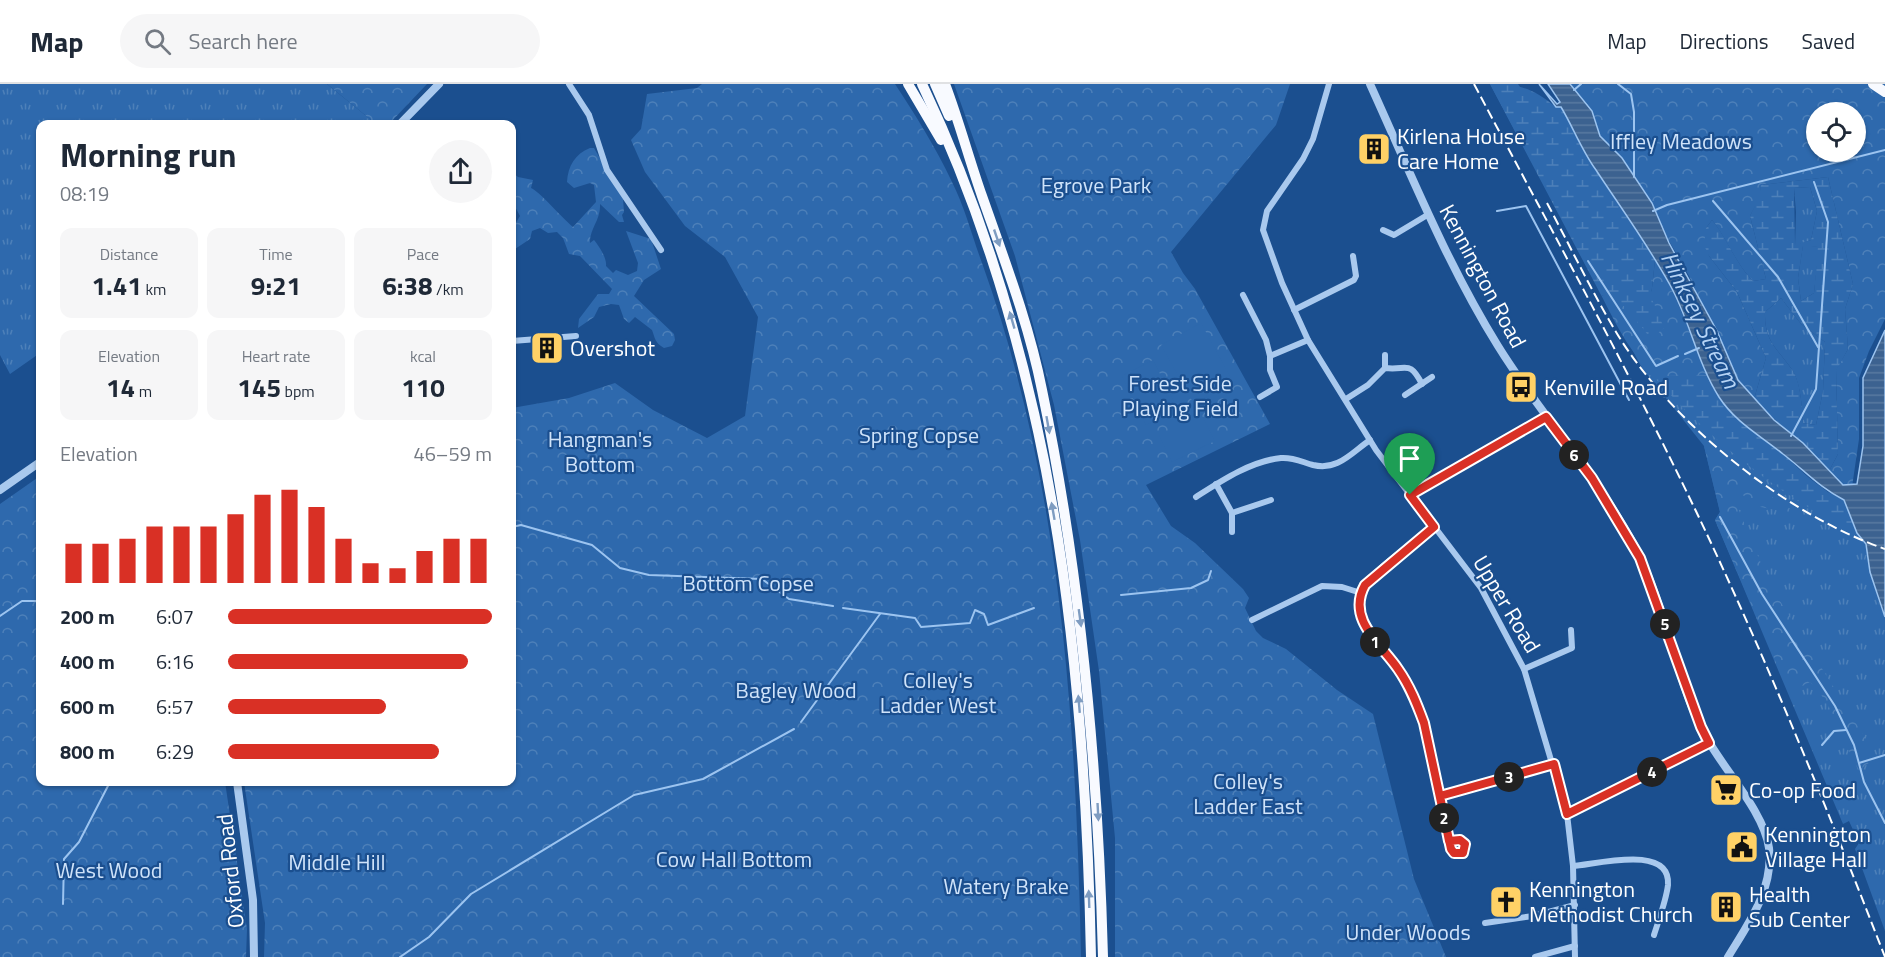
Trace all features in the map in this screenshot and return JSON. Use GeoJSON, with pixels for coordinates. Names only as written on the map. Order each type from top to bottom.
{"type":"FeatureCollection","features":[{"type":"Feature","properties":{"kind":"highway"},"geometry":{"type":"LineString","coordinates":[[908,84],[966,184]]}},
{"type":"Feature","properties":{"kind":"highway"},"geometry":{"type":"LineString","coordinates":[[922,84],[966,184],[995,264],[1031,391],[1062,565],[1080,706],[1091,957]]}},
{"type":"Feature","properties":{"kind":"highway"},"geometry":{"type":"LineString","coordinates":[[934,84],[978,182]]}},
{"type":"Feature","properties":{"kind":"highway"},"geometry":{"type":"LineString","coordinates":[[945,84],[1013,284],[1042,389],[1072,564],[1091,717],[1102,957]]}},
{"type":"Feature","properties":{"kind":"highway"},"geometry":{"type":"LineString","coordinates":[[1873,84],[1885,92]]}},
{"type":"Feature","properties":{"kind":"street"},"geometry":{"type":"LineString","coordinates":[[404,120],[440,84]]}},
{"type":"Feature","properties":{"kind":"street"},"geometry":{"type":"LineString","coordinates":[[569,84],[589,115],[607,170],[661,250]]}},
{"type":"Feature","properties":{"kind":"street","name":"Upper Road"},"geometry":{"type":"LineString","coordinates":[[1329,84],[1308,149],[1263,219],[1263,230],[1273,260],[1308,340],[1370,440],[1481,588],[1524,669],[1567,814],[1573,866],[1575,957]]}},
{"type":"Feature","properties":{"kind":"street","name":"Kennington Road"},"geometry":{"type":"LineString","coordinates":[[1370,84],[1481,319],[1546,417],[1592,478],[1640,558],[1694,709],[1709,743],[1761,820],[1769,845],[1770,863],[1759,904],[1728,957]]}},
{"type":"Feature","properties":{"kind":"street"},"geometry":{"type":"LineString","coordinates":[[1383,230],[1394,235],[1430,214]]}},
{"type":"Feature","properties":{"kind":"street"},"geometry":{"type":"LineString","coordinates":[[1294,310],[1354,280],[1356,276],[1353,256]]}},
{"type":"Feature","properties":{"kind":"street"},"geometry":{"type":"LineString","coordinates":[[1243,296],[1266,340],[1270,356],[1270,370],[1277,387],[1260,397]]}},
{"type":"Feature","properties":{"kind":"street"},"geometry":{"type":"LineString","coordinates":[[516,341],[576,336]]}},
{"type":"Feature","properties":{"kind":"street"},"geometry":{"type":"LineString","coordinates":[[1270,356],[1308,340]]}},
{"type":"Feature","properties":{"kind":"street"},"geometry":{"type":"LineString","coordinates":[[1385,355],[1385,368]]}},
{"type":"Feature","properties":{"kind":"street"},"geometry":{"type":"LineString","coordinates":[[1346,399],[1368,385],[1385,368],[1409,367],[1415,370],[1422,384]]}},
{"type":"Feature","properties":{"kind":"street"},"geometry":{"type":"LineString","coordinates":[[1405,395],[1432,377]]}},
{"type":"Feature","properties":{"kind":"street"},"geometry":{"type":"LineString","coordinates":[[1410,495],[1546,417]]}},
{"type":"Feature","properties":{"kind":"street"},"geometry":{"type":"LineString","coordinates":[[1196,497],[1246,469],[1281,458],[1332,466],[1344,462],[1370,440]]}},
{"type":"Feature","properties":{"kind":"street"},"geometry":{"type":"LineString","coordinates":[[0,490],[36,465]]}},
{"type":"Feature","properties":{"kind":"street"},"geometry":{"type":"LineString","coordinates":[[1216,484],[1232,513],[1232,532]]}},
{"type":"Feature","properties":{"kind":"street"},"geometry":{"type":"LineString","coordinates":[[1232,513],[1271,500]]}},
{"type":"Feature","properties":{"kind":"street"},"geometry":{"type":"LineString","coordinates":[[1434,527],[1372,577],[1360,593],[1360,613],[1365,626],[1397,668],[1417,703],[1449,841]]}},
{"type":"Feature","properties":{"kind":"street"},"geometry":{"type":"LineString","coordinates":[[1252,620],[1322,586],[1342,587],[1360,593]]}},
{"type":"Feature","properties":{"kind":"street"},"geometry":{"type":"LineString","coordinates":[[1524,669],[1572,648],[1572,630]]}},
{"type":"Feature","properties":{"kind":"street"},"geometry":{"type":"LineString","coordinates":[[1567,814],[1709,743]]}},
{"type":"Feature","properties":{"kind":"street"},"geometry":{"type":"LineString","coordinates":[[1440,796],[1554,764]]}},
{"type":"Feature","properties":{"kind":"street","name":"Oxford Road"},"geometry":{"type":"LineString","coordinates":[[238,786],[253,900],[254,957]]}},
{"type":"Feature","properties":{"kind":"street"},"geometry":{"type":"LineString","coordinates":[[1573,866],[1644,859],[1661,864],[1667,874],[1668,884],[1654,935]]}},
{"type":"Feature","properties":{"kind":"street"},"geometry":{"type":"LineString","coordinates":[[1485,923],[1533,916],[1575,905]]}},
{"type":"Feature","properties":{"kind":"street"},"geometry":{"type":"LineString","coordinates":[[1535,957],[1575,946]]}},
{"type":"Feature","properties":{"kind":"green space"},"geometry":{"type":"Polygon","coordinates":[[[0,84],[327,84],[371,120],[36,120],[36,356],[10,374],[0,355],[0,84]]]}},
{"type":"Feature","properties":{"kind":"green space"},"geometry":{"type":"Polygon","coordinates":[[[327,84],[427,84],[393,120],[371,120],[327,84]]]}},
{"type":"Feature","properties":{"kind":"green space","name":"Bagley Wood"},"geometry":{"type":"Polygon","coordinates":[[[702,84],[895,84],[932,144],[957,192],[1009,347],[1031,432],[1047,518],[1060,606],[1069,693],[1079,869],[1081,957],[264,957],[265,923],[245,786],[516,786],[516,407],[569,398],[615,383],[653,410],[707,438],[745,416],[758,317],[725,257],[685,226],[645,172],[631,140],[641,129],[647,94],[697,88],[702,84]]]}},
{"type":"Feature","properties":{"kind":"green space"},"geometry":{"type":"Polygon","coordinates":[[[954,84],[1290,84],[1276,125],[1171,252],[1195,289],[1270,424],[1146,485],[1171,526],[1195,543],[1243,589],[1249,598],[1245,608],[1256,631],[1263,638],[1286,649],[1337,690],[1373,714],[1414,879],[1446,957],[1115,957],[1115,838],[1099,671],[1080,540],[1054,405],[1015,256],[954,84]]]}},
{"type":"Feature","properties":{"kind":"green space"},"geometry":{"type":"Polygon","coordinates":[[[1490,84],[1518,84],[1719,396],[1852,517],[1863,540],[1885,617],[1885,931],[1855,849],[1859,843],[1849,821],[1843,824],[1715,520],[1720,512],[1704,446],[1642,368],[1490,84]]]}},
{"type":"Feature","properties":{"kind":"green space"},"geometry":{"type":"Polygon","coordinates":[[[1490,84],[1525,88],[1540,95],[1556,107],[1561,106],[1595,169],[1655,260],[1651,297],[1664,328],[1651,339],[1624,306],[1601,295],[1490,84]]]}},
{"type":"Feature","properties":{"kind":"green space","name":"Iffley Meadows"},"geometry":{"type":"Polygon","coordinates":[[[1570,84],[1885,84],[1885,319],[1859,378],[1859,439],[1852,487],[1843,485],[1829,471],[1838,454],[1836,370],[1848,349],[1845,309],[1853,284],[1828,177],[1761,185],[1760,197],[1750,216],[1766,279],[1753,281],[1741,267],[1712,220],[1706,228],[1709,256],[1737,292],[1766,358],[1754,399],[1738,380],[1689,276],[1622,158],[1600,136],[1592,111],[1570,84]]]}},
{"type":"Feature","properties":{"kind":"green space"},"geometry":{"type":"Polygon","coordinates":[[[594,148],[623,199],[624,222],[619,222],[600,204],[590,243],[594,240],[604,256],[606,266],[613,273],[616,270],[628,275],[637,271],[638,263],[626,231],[651,239],[661,269],[644,280],[634,296],[674,334],[675,340],[672,346],[664,348],[661,346],[652,330],[635,317],[629,323],[624,319],[619,305],[599,307],[594,317],[578,328],[579,319],[598,294],[609,294],[612,289],[580,256],[569,254],[563,238],[557,232],[548,233],[540,228],[532,231],[530,239],[516,248],[516,222],[520,216],[516,208],[516,175],[533,180],[531,188],[573,227],[596,202],[594,185],[590,183],[574,188],[567,182],[573,161],[580,154],[594,148]]]}},
{"type":"Feature","properties":{"kind":"green space"},"geometry":{"type":"Polygon","coordinates":[[[1828,177],[1853,284],[1845,309],[1848,349],[1836,371],[1838,454],[1829,471],[1754,399],[1766,358],[1737,292],[1709,256],[1704,245],[1706,228],[1712,220],[1741,267],[1753,281],[1766,279],[1750,216],[1759,197],[1761,185],[1828,177]],[[1810,187],[1794,188],[1795,245],[1811,240],[1817,211],[1810,187]],[[1803,246],[1798,278],[1801,301],[1814,293],[1818,247],[1803,246]],[[1781,298],[1765,312],[1769,338],[1793,371],[1798,382],[1803,423],[1816,425],[1823,391],[1825,342],[1801,324],[1781,298]]]}},
{"type":"Feature","properties":{"kind":"green space"},"geometry":{"type":"Polygon","coordinates":[[[1810,187],[1817,211],[1811,240],[1795,246],[1794,188],[1810,187]]]}},
{"type":"Feature","properties":{"kind":"green space"},"geometry":{"type":"Polygon","coordinates":[[[1803,245],[1819,247],[1814,293],[1801,301],[1798,278],[1803,245]]]}},
{"type":"Feature","properties":{"kind":"green space"},"geometry":{"type":"Polygon","coordinates":[[[1655,260],[1671,287],[1708,375],[1671,377],[1655,372],[1645,365],[1627,343],[1601,295],[1618,301],[1624,306],[1651,339],[1664,328],[1651,297],[1655,260]]]}},
{"type":"Feature","properties":{"kind":"green space"},"geometry":{"type":"Polygon","coordinates":[[[1781,298],[1801,324],[1825,342],[1823,391],[1816,425],[1803,423],[1801,397],[1796,377],[1769,338],[1767,331],[1765,312],[1781,298]]]}},
{"type":"Feature","properties":{"kind":"green space"},"geometry":{"type":"Polygon","coordinates":[[[1201,323],[1233,382],[1194,404],[1161,345],[1201,323]]]}},
{"type":"Feature","properties":{"kind":"green space"},"geometry":{"type":"Polygon","coordinates":[[[1153,360],[1178,410],[1146,425],[1122,376],[1153,360]]]}},
{"type":"Feature","properties":{"kind":"green space"},"geometry":{"type":"Polygon","coordinates":[[[1644,366],[1665,376],[1708,375],[1732,414],[1786,456],[1801,472],[1828,492],[1844,500],[1852,517],[1852,531],[1794,498],[1740,459],[1690,415],[1644,366]]]}},
{"type":"Feature","properties":{"kind":"green space"},"geometry":{"type":"Polygon","coordinates":[[[1201,414],[1215,441],[1172,462],[1159,435],[1201,414]]]}},
{"type":"Feature","properties":{"kind":"green space"},"geometry":{"type":"Polygon","coordinates":[[[1704,446],[1745,480],[1800,515],[1756,506],[1738,491],[1733,496],[1770,585],[1877,757],[1859,770],[1832,713],[1810,682],[1789,693],[1715,520],[1720,512],[1704,446]]]}},
{"type":"Feature","properties":{"kind":"green space","name":"West Wood"},"geometry":{"type":"Polygon","coordinates":[[[36,479],[36,786],[226,786],[247,929],[246,957],[0,957],[0,504],[36,479]]]}},
{"type":"Feature","properties":{"kind":"water","name":"Hinksey Stream"},"geometry":{"type":"Polygon","coordinates":[[[1539,84],[1557,104],[1560,102],[1548,84],[1570,84],[1592,111],[1600,136],[1622,158],[1652,203],[1669,243],[1717,331],[1738,380],[1774,420],[1803,443],[1843,485],[1857,484],[1863,446],[1863,378],[1885,330],[1885,617],[1870,572],[1866,544],[1857,533],[1844,500],[1749,428],[1725,406],[1711,384],[1677,299],[1662,270],[1591,163],[1561,107],[1556,107],[1539,84]]]}},
{"type":"Feature","properties":{"kind":"waterway"},"geometry":{"type":"LineString","coordinates":[[1574,90],[1581,84]]}},
{"type":"Feature","properties":{"kind":"waterway"},"geometry":{"type":"LineString","coordinates":[[1618,84],[1631,94],[1634,112],[1634,177]]}},
{"type":"Feature","properties":{"kind":"waterway"},"geometry":{"type":"LineString","coordinates":[[1653,211],[1667,205],[1885,150]]}},
{"type":"Feature","properties":{"kind":"waterway"},"geometry":{"type":"LineString","coordinates":[[1791,436],[1816,389],[1828,222],[1814,182]]}},
{"type":"Feature","properties":{"kind":"waterway"},"geometry":{"type":"LineString","coordinates":[[1713,201],[1778,277],[1818,347]]}},
{"type":"Feature","properties":{"kind":"waterway"},"geometry":{"type":"LineString","coordinates":[[1497,211],[1526,206],[1629,400]]}},
{"type":"Feature","properties":{"kind":"waterway"},"geometry":{"type":"LineString","coordinates":[[1588,261],[1656,366],[1678,356]]}},
{"type":"Feature","properties":{"kind":"waterway","name":"Hinksey Stream"},"geometry":{"type":"LineString","coordinates":[[1685,354],[1699,348]]}},
{"type":"Feature","properties":{"kind":"waterway"},"geometry":{"type":"LineString","coordinates":[[1720,517],[1762,594],[1835,706],[1854,745],[1864,782],[1885,823]]}},
{"type":"Feature","properties":{"kind":"waterway"},"geometry":{"type":"LineString","coordinates":[[516,526],[521,525],[592,545],[620,568],[649,575],[762,579],[789,599],[833,606]]}},
{"type":"Feature","properties":{"kind":"waterway"},"geometry":{"type":"LineString","coordinates":[[1121,595],[1191,588],[1208,580],[1211,571]]}},
{"type":"Feature","properties":{"kind":"waterway"},"geometry":{"type":"LineString","coordinates":[[0,616],[22,601],[36,601]]}},
{"type":"Feature","properties":{"kind":"waterway"},"geometry":{"type":"LineString","coordinates":[[843,608],[915,618],[921,627],[970,623],[975,610],[984,614],[988,625],[1034,608]]}},
{"type":"Feature","properties":{"kind":"waterway"},"geometry":{"type":"LineString","coordinates":[[801,722],[880,614]]}},
{"type":"Feature","properties":{"kind":"waterway"},"geometry":{"type":"LineString","coordinates":[[400,957],[429,937],[471,894],[634,795],[703,779],[794,729]]}},
{"type":"Feature","properties":{"kind":"waterway"},"geometry":{"type":"LineString","coordinates":[[1822,745],[1834,731],[1846,730]]}},
{"type":"Feature","properties":{"kind":"waterway"},"geometry":{"type":"LineString","coordinates":[[1859,763],[1885,755]]}},
{"type":"Feature","properties":{"kind":"waterway"},"geometry":{"type":"LineString","coordinates":[[63,904],[64,859],[79,842],[108,786]]}},
{"type":"Feature","properties":{"kind":"railway"},"geometry":{"type":"LineString","coordinates":[[1474,84],[1626,371],[1712,545],[1802,750],[1885,957]]}},
{"type":"Feature","properties":{"kind":"railway"},"geometry":{"type":"LineString","coordinates":[[1547,203],[1616,332],[1639,366],[1667,399],[1734,462],[1770,489],[1847,533],[1885,549]]}},
{"type":"Feature","properties":{"kind":"place","name":"Kirlena House Care Home"},"geometry":{"type":"Point","coordinates":[1374,149]}},
{"type":"Feature","properties":{"kind":"place","name":"Overshot"},"geometry":{"type":"Point","coordinates":[547,348]}},
{"type":"Feature","properties":{"kind":"place","name":"Kenville Road"},"geometry":{"type":"Point","coordinates":[1521,387]}},
{"type":"Feature","properties":{"kind":"place","name":"Co-op Food"},"geometry":{"type":"Point","coordinates":[1726,790]}},
{"type":"Feature","properties":{"kind":"place","name":"Kennington Village Hall"},"geometry":{"type":"Point","coordinates":[1742,847]}},
{"type":"Feature","properties":{"kind":"place","name":"Kennington Methodist Church"},"geometry":{"type":"Point","coordinates":[1506,902]}},
{"type":"Feature","properties":{"kind":"place","name":"Health Sub Center"},"geometry":{"type":"Point","coordinates":[1726,907]}},
{"type":"Feature","properties":{"kind":"route"},"geometry":{"type":"LineString","coordinates":[[1410,495],[1434,527],[1365,585],[1360,593],[1360,613],[1372,639],[1397,668],[1417,703],[1424,723],[1451,849],[1454,853],[1458,855],[1463,853],[1466,849],[1465,844],[1460,840],[1449,841],[1440,796],[1554,764],[1567,814],[1574,813],[1709,743],[1684,682],[1652,585],[1640,558],[1592,478],[1546,417],[1410,495]]}},
{"type":"Feature","properties":{"kind":"park label","name":"Egrove Park"},"geometry":{"type":"Point","coordinates":[1096,185]}},
{"type":"Feature","properties":{"kind":"park label","name":"Forest Side Playing Field"},"geometry":{"type":"Point","coordinates":[1180,396]}},
{"type":"Feature","properties":{"kind":"park label","name":"Spring Copse"},"geometry":{"type":"Point","coordinates":[919,435]}},
{"type":"Feature","properties":{"kind":"park label","name":"Hangman's Bottom"},"geometry":{"type":"Point","coordinates":[600,452]}},
{"type":"Feature","properties":{"kind":"park label","name":"Bottom Copse"},"geometry":{"type":"Point","coordinates":[748,583]}},
{"type":"Feature","properties":{"kind":"park label","name":"Colley's Ladder West"},"geometry":{"type":"Point","coordinates":[938,692]}},
{"type":"Feature","properties":{"kind":"park label","name":"Colley's Ladder East"},"geometry":{"type":"Point","coordinates":[1248,794]}},
{"type":"Feature","properties":{"kind":"park label","name":"Cow Hall Bottom"},"geometry":{"type":"Point","coordinates":[734,859]}},
{"type":"Feature","properties":{"kind":"park label","name":"Middle Hill"},"geometry":{"type":"Point","coordinates":[337,862]}},
{"type":"Feature","properties":{"kind":"park label","name":"Watery Brake"},"geometry":{"type":"Point","coordinates":[1006,886]}},
{"type":"Feature","properties":{"kind":"park label","name":"Under Woods"},"geometry":{"type":"Point","coordinates":[1408,932]}}]}
